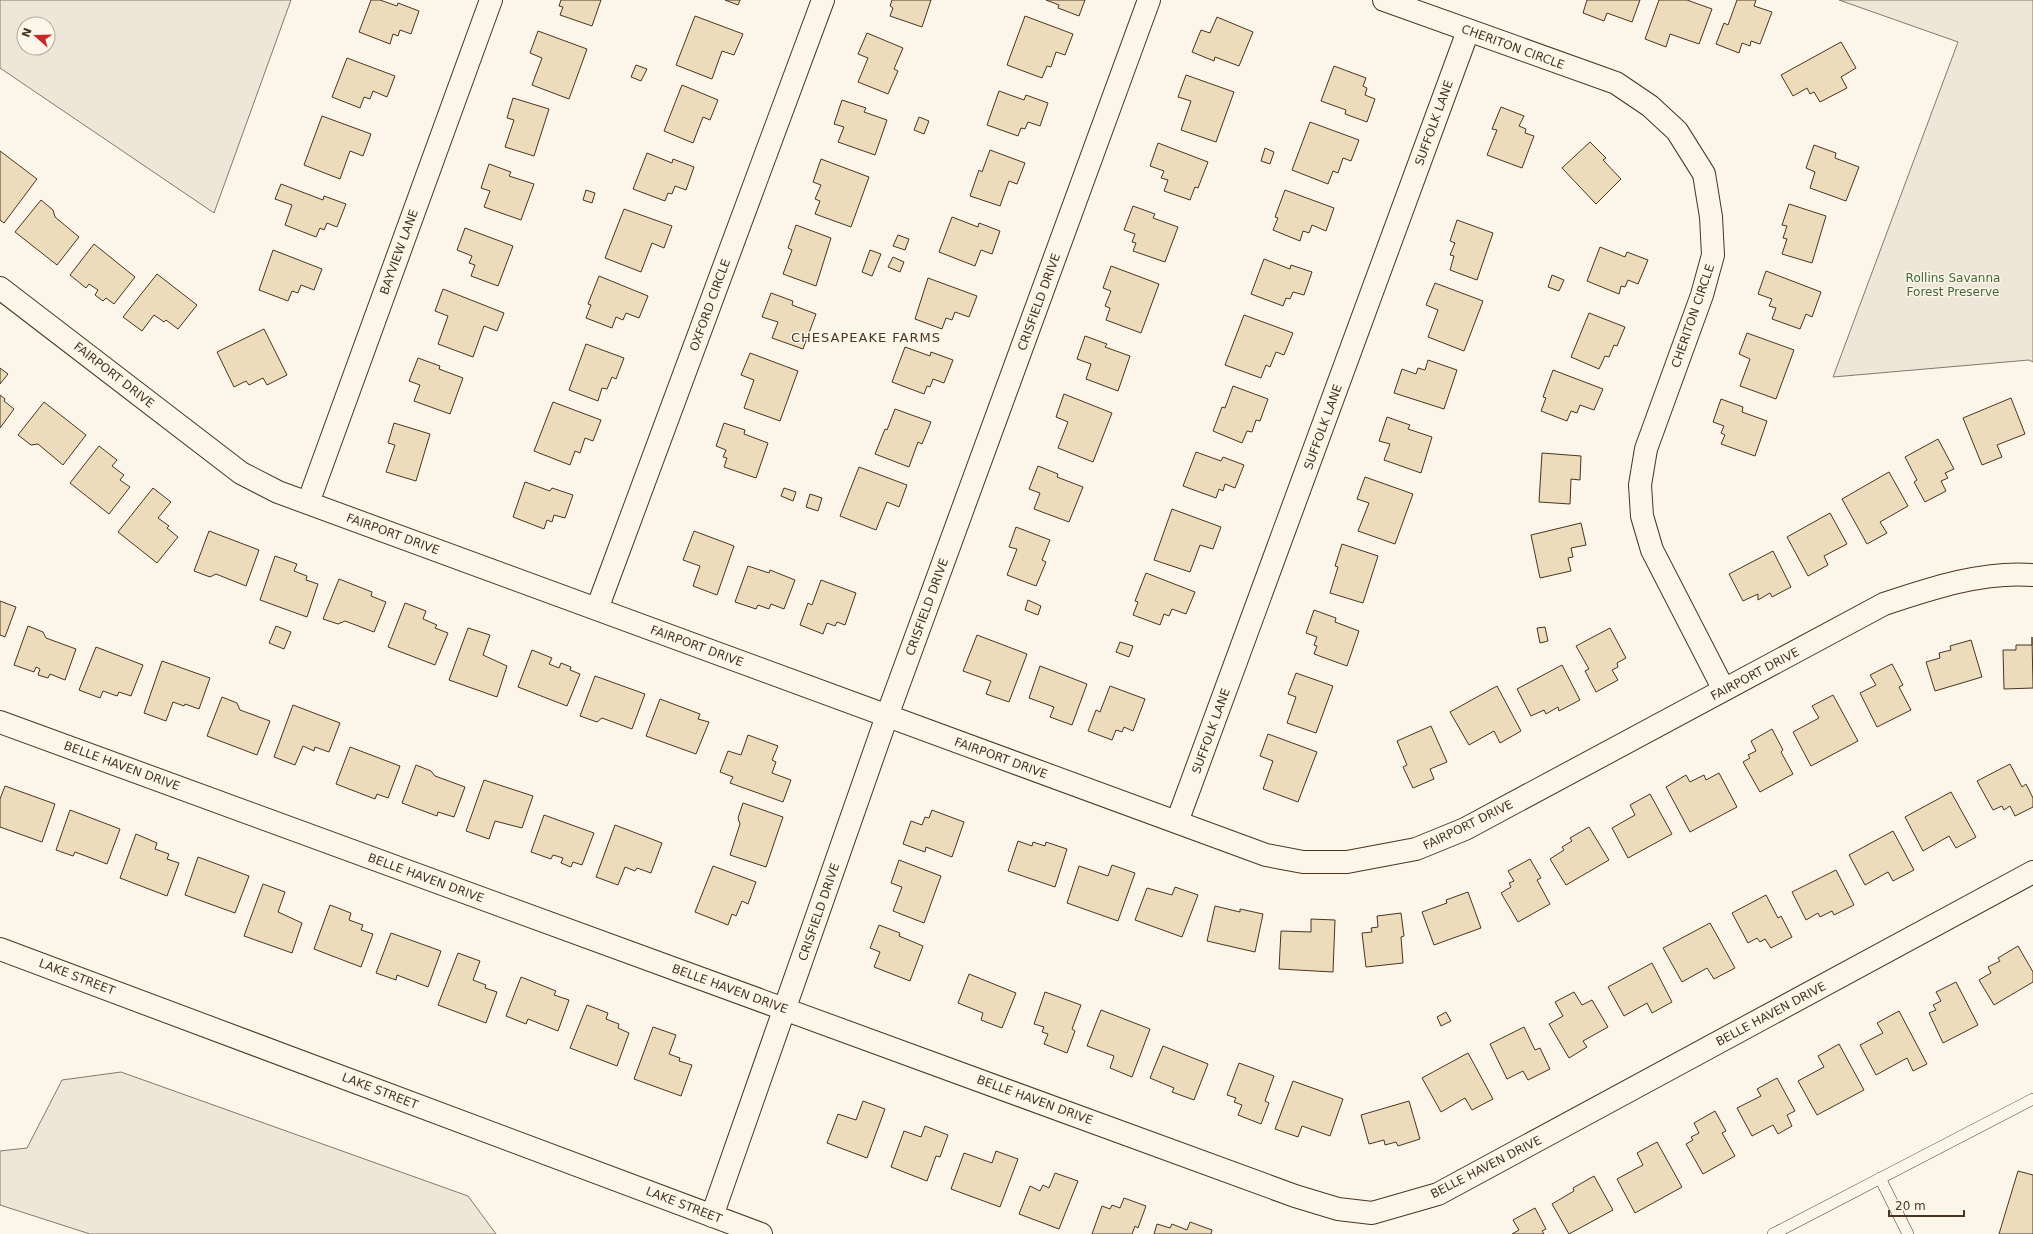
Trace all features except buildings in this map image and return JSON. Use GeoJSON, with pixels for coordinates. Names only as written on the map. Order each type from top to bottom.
{"type":"FeatureCollection","features":[{"type":"Feature","properties":{"kind":"street","name":"BAYVIEW LANE"},"geometry":{"type":"LineString","coordinates":[[308,503],[491,0]]}},
{"type":"Feature","properties":{"kind":"street","name":"OXFORD CIRCLE"},"geometry":{"type":"LineString","coordinates":[[597,609],[823,0]]}},
{"type":"Feature","properties":{"kind":"street","name":"CRISFIELD DRIVE"},"geometry":{"type":"LineString","coordinates":[[712,1216],[887,716],[1149,0]]}},
{"type":"Feature","properties":{"kind":"street","name":"CHERITON CIRCLE"},"geometry":{"type":"LineString","coordinates":[[1384,0],[1616,83],[1650,106],[1677,131],[1704,174],[1711,217],[1713,255],[1702,295],[1646,449],[1640,485],[1642,516],[1652,550],[1724,690]]}},
{"type":"Feature","properties":{"kind":"street","name":"SUFFOLK LANE"},"geometry":{"type":"LineString","coordinates":[[1177,822],[1468,31]]}},
{"type":"Feature","properties":{"kind":"street","name":"FAIRPORT DRIVE"},"geometry":{"type":"LineString","coordinates":[[0,288],[241,473],[278,492],[1266,855],[1303,862],[1347,862],[1416,849],[1465,829],[1884,604],[1931,588],[2009,573],[2033,575]]}},
{"type":"Feature","properties":{"kind":"street","name":"BELLE HAVEN DRIVE"},"geometry":{"type":"LineString","coordinates":[[0,722],[1295,1196],[1338,1209],[1372,1213],[1438,1194],[2033,872]]}},
{"type":"Feature","properties":{"kind":"street","name":"LAKE STREET"},"geometry":{"type":"LineString","coordinates":[[0,949],[761,1234]]}},
{"type":"Feature","properties":{"kind":"lane"},"geometry":{"type":"LineString","coordinates":[[1777,1233],[2033,1099]]}},
{"type":"Feature","properties":{"kind":"lane"},"geometry":{"type":"LineString","coordinates":[[1880,1178],[1908,1234]]}},
{"type":"Feature","properties":{"kind":"green space"},"geometry":{"type":"Polygon","coordinates":[[[0,0],[291,0],[214,213],[0,68],[0,0]]]}},
{"type":"Feature","properties":{"kind":"green space","name":"Rollins Savanna Forest Preserve"},"geometry":{"type":"Polygon","coordinates":[[[1839,0],[2033,0],[2033,362],[2029,360],[1833,377],[1958,42],[1839,0]]]}},
{"type":"Feature","properties":{"kind":"green space"},"geometry":{"type":"Polygon","coordinates":[[[121,1072],[468,1196],[496,1234],[90,1234],[0,1205],[0,1151],[27,1148],[62,1080],[121,1072]]]}},
{"type":"Feature","properties":{"kind":"district","name":"CHESAPEAKE FARMS"},"geometry":{"type":"Point","coordinates":[866,337]}}]}
